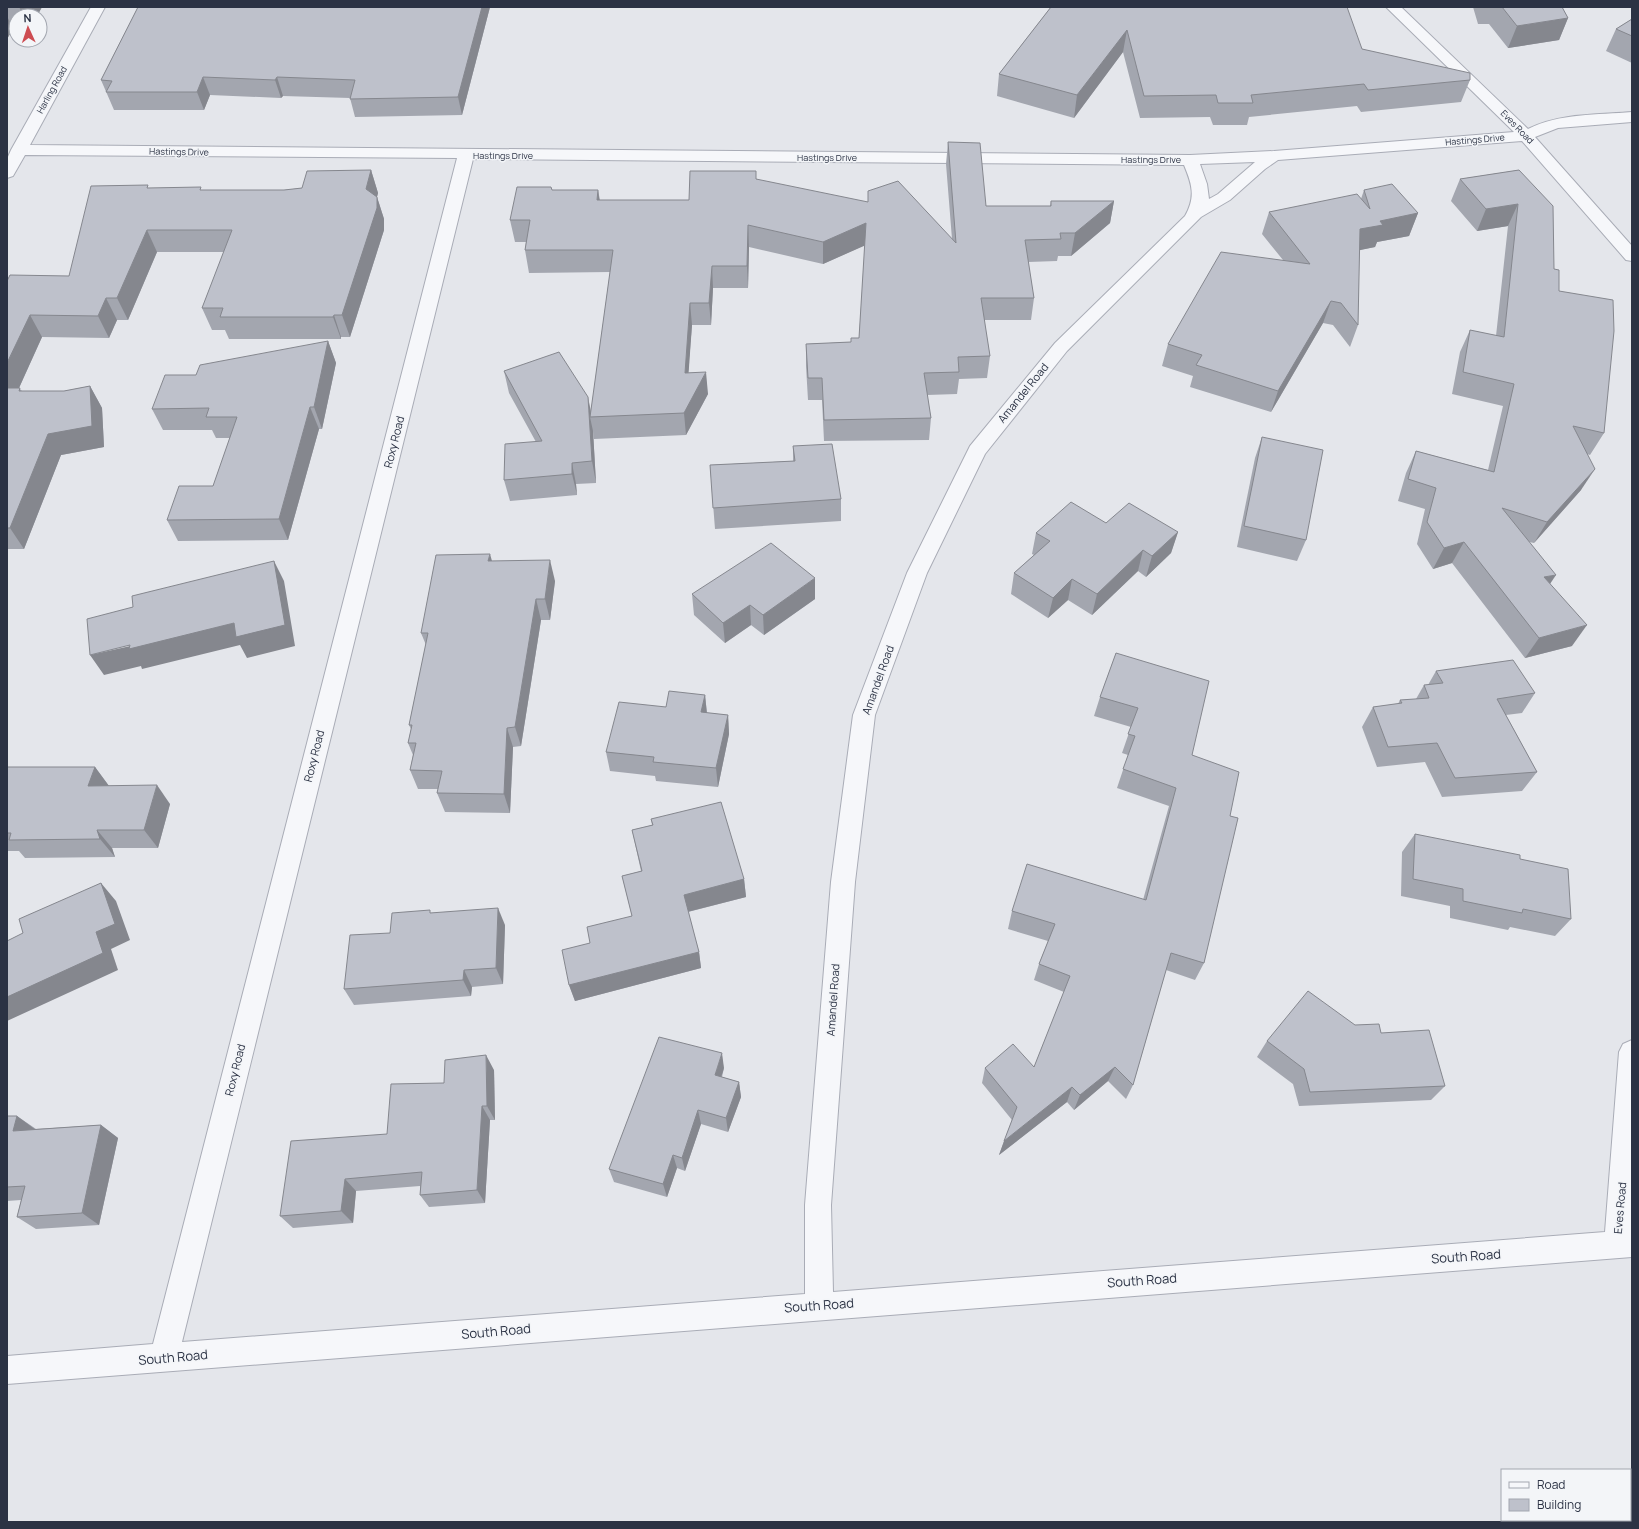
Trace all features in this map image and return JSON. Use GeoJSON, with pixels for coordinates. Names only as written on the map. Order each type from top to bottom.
{"type":"FeatureCollection","features":[{"type":"Feature","properties":{"kind":"street","name":"Harling Road"},"geometry":{"type":"LineString","coordinates":[[7,174],[98,7]]}},
{"type":"Feature","properties":{"kind":"street","name":"Eves Road"},"geometry":{"type":"LineString","coordinates":[[1393,7],[1526,136],[1632,256]]}},
{"type":"Feature","properties":{"kind":"street","name":"Hastings Drive"},"geometry":{"type":"LineString","coordinates":[[19,150],[1190,160],[1274,156],[1526,136],[1546,126],[1558,123],[1632,117]]}},
{"type":"Feature","properties":{"kind":"street","name":"Roxy Road"},"geometry":{"type":"LineString","coordinates":[[164,1357],[466,155]]}},
{"type":"Feature","properties":{"kind":"street"},"geometry":{"type":"LineString","coordinates":[[1195,214],[1224,197],[1259,166],[1274,156]]}},
{"type":"Feature","properties":{"kind":"street","name":"Amandel Road"},"geometry":{"type":"LineString","coordinates":[[819,1305],[818,1197],[843,882],[864,715],[917,573],[976,451],[1061,347],[1200,208],[1202,192],[1190,160]]}},
{"type":"Feature","properties":{"kind":"street","name":"Eves Road"},"geometry":{"type":"LineString","coordinates":[[1624,1243],[1632,1052]]}},
{"type":"Feature","properties":{"kind":"street","name":"South Road"},"geometry":{"type":"LineString","coordinates":[[7,1370],[819,1305],[1624,1243]]}},
{"type":"Feature","properties":{"kind":"building"},"geometry":{"type":"Polygon","coordinates":[[[138,7],[482,7],[458,97],[350,99],[355,80],[277,77],[275,80],[203,77],[197,92],[106,92],[112,81],[101,80],[138,7]]]}},
{"type":"Feature","properties":{"kind":"building"},"geometry":{"type":"Polygon","coordinates":[[[1051,7],[1347,7],[1362,49],[1470,73],[1470,80],[1368,90],[1364,84],[1251,95],[1253,103],[1218,103],[1216,95],[1144,96],[1127,30],[1077,95],[999,74],[1051,7]]]}},
{"type":"Feature","properties":{"kind":"building"},"geometry":{"type":"Polygon","coordinates":[[[1502,7],[1562,7],[1568,18],[1517,26],[1502,7]]]}},
{"type":"Feature","properties":{"kind":"building"},"geometry":{"type":"Polygon","coordinates":[[[1632,19],[1632,36],[1616,29],[1632,19]]]}},
{"type":"Feature","properties":{"kind":"building"},"geometry":{"type":"Polygon","coordinates":[[[948,142],[980,143],[986,206],[1051,206],[1051,201],[1114,201],[1075,233],[1060,233],[1061,239],[1025,240],[1034,298],[981,298],[990,356],[958,357],[959,372],[924,373],[931,418],[824,420],[822,378],[808,378],[806,344],[851,342],[851,338],[859,338],[866,223],[823,242],[748,225],[747,266],[712,266],[709,303],[690,303],[685,373],[706,372],[684,413],[590,417],[613,250],[525,250],[530,220],[510,220],[517,187],[551,187],[552,190],[598,190],[597,200],[689,200],[690,171],[756,171],[756,179],[868,202],[868,191],[898,181],[956,243],[948,142]]]}},
{"type":"Feature","properties":{"kind":"building"},"geometry":{"type":"Polygon","coordinates":[[[371,170],[366,189],[377,197],[377,208],[342,315],[334,315],[333,317],[220,317],[223,308],[202,308],[232,230],[147,230],[117,298],[106,298],[98,316],[30,315],[7,363],[7,281],[10,275],[69,276],[91,186],[148,185],[147,188],[201,187],[200,190],[284,190],[302,188],[307,171],[371,170]]]}},
{"type":"Feature","properties":{"kind":"building"},"geometry":{"type":"Polygon","coordinates":[[[1519,170],[1553,206],[1554,269],[1559,270],[1559,291],[1613,300],[1614,331],[1604,433],[1573,426],[1595,469],[1547,522],[1502,508],[1556,575],[1544,577],[1587,625],[1539,638],[1464,542],[1444,548],[1427,522],[1436,488],[1408,479],[1416,451],[1494,472],[1514,384],[1463,372],[1470,330],[1504,337],[1518,204],[1486,209],[1460,179],[1519,170]]]}},
{"type":"Feature","properties":{"kind":"building"},"geometry":{"type":"Polygon","coordinates":[[[1392,184],[1418,213],[1380,221],[1383,225],[1360,229],[1358,325],[1341,303],[1331,301],[1278,391],[1196,365],[1202,355],[1168,344],[1221,252],[1310,264],[1269,212],[1357,194],[1370,209],[1364,190],[1392,184]]]}},
{"type":"Feature","properties":{"kind":"building"},"geometry":{"type":"Polygon","coordinates":[[[328,341],[314,407],[310,407],[279,519],[167,520],[179,486],[213,486],[237,417],[206,417],[209,408],[152,409],[165,375],[196,375],[200,365],[328,341]]]}},
{"type":"Feature","properties":{"kind":"building"},"geometry":{"type":"Polygon","coordinates":[[[559,352],[588,397],[592,461],[572,463],[572,474],[504,480],[505,444],[542,441],[504,371],[559,352]]]}},
{"type":"Feature","properties":{"kind":"building"},"geometry":{"type":"Polygon","coordinates":[[[90,386],[92,426],[48,434],[10,528],[7,528],[7,388],[20,388],[19,391],[64,391],[90,386]]]}},
{"type":"Feature","properties":{"kind":"building"},"geometry":{"type":"Polygon","coordinates":[[[1262,437],[1323,450],[1306,540],[1244,526],[1262,437]]]}},
{"type":"Feature","properties":{"kind":"building"},"geometry":{"type":"Polygon","coordinates":[[[832,444],[841,499],[713,508],[710,465],[795,461],[793,446],[832,444]]]}},
{"type":"Feature","properties":{"kind":"building"},"geometry":{"type":"Polygon","coordinates":[[[1071,502],[1106,523],[1129,503],[1178,532],[1152,556],[1143,550],[1097,594],[1072,579],[1053,598],[1014,573],[1050,541],[1036,533],[1071,502]]]}},
{"type":"Feature","properties":{"kind":"building"},"geometry":{"type":"Polygon","coordinates":[[[771,543],[815,578],[763,615],[750,605],[723,623],[692,594],[771,543]]]}},
{"type":"Feature","properties":{"kind":"building"},"geometry":{"type":"Polygon","coordinates":[[[490,554],[488,561],[550,560],[545,599],[536,599],[515,727],[507,728],[504,794],[437,793],[442,771],[410,770],[416,743],[408,743],[412,725],[409,725],[428,633],[421,633],[436,555],[490,554]]]}},
{"type":"Feature","properties":{"kind":"building"},"geometry":{"type":"Polygon","coordinates":[[[274,561],[285,625],[236,637],[234,623],[129,649],[130,645],[90,655],[87,619],[133,607],[132,596],[274,561]]]}},
{"type":"Feature","properties":{"kind":"building"},"geometry":{"type":"Polygon","coordinates":[[[1116,653],[1209,681],[1192,755],[1239,772],[1230,816],[1238,818],[1204,963],[1171,953],[1133,1085],[1115,1067],[1080,1095],[1072,1087],[1004,1141],[1017,1107],[985,1068],[1013,1044],[1034,1067],[1070,976],[1039,964],[1055,924],[1012,911],[1027,864],[1146,900],[1176,788],[1123,769],[1135,736],[1128,734],[1138,708],[1100,697],[1116,653]]]}},
{"type":"Feature","properties":{"kind":"building"},"geometry":{"type":"Polygon","coordinates":[[[1513,660],[1535,693],[1497,699],[1537,772],[1455,778],[1437,743],[1388,747],[1373,707],[1402,703],[1400,700],[1429,698],[1424,685],[1443,683],[1436,671],[1513,660]]]}},
{"type":"Feature","properties":{"kind":"building"},"geometry":{"type":"Polygon","coordinates":[[[669,691],[705,695],[701,712],[728,715],[716,768],[653,762],[654,757],[606,752],[619,702],[666,707],[669,691]]]}},
{"type":"Feature","properties":{"kind":"building"},"geometry":{"type":"Polygon","coordinates":[[[7,767],[95,767],[88,786],[157,785],[144,830],[97,830],[100,839],[9,840],[11,833],[7,833],[7,767]]]}},
{"type":"Feature","properties":{"kind":"building"},"geometry":{"type":"Polygon","coordinates":[[[721,802],[744,879],[684,895],[699,952],[569,985],[562,950],[590,943],[587,927],[632,916],[622,876],[642,871],[632,830],[653,825],[651,819],[721,802]]]}},
{"type":"Feature","properties":{"kind":"building"},"geometry":{"type":"Polygon","coordinates":[[[1415,834],[1520,855],[1520,859],[1568,869],[1571,919],[1523,909],[1522,913],[1463,901],[1463,889],[1413,879],[1415,834]]]}},
{"type":"Feature","properties":{"kind":"building"},"geometry":{"type":"Polygon","coordinates":[[[101,883],[115,924],[96,932],[103,953],[7,997],[7,941],[23,933],[19,919],[101,883]]]}},
{"type":"Feature","properties":{"kind":"building"},"geometry":{"type":"Polygon","coordinates":[[[498,908],[496,968],[464,970],[463,980],[344,989],[350,935],[390,933],[392,913],[430,910],[430,913],[498,908]]]}},
{"type":"Feature","properties":{"kind":"building"},"geometry":{"type":"Polygon","coordinates":[[[1308,991],[1355,1025],[1379,1024],[1381,1033],[1429,1030],[1445,1086],[1310,1092],[1304,1069],[1267,1041],[1308,991]]]}},
{"type":"Feature","properties":{"kind":"building"},"geometry":{"type":"Polygon","coordinates":[[[659,1037],[722,1053],[715,1075],[739,1082],[726,1118],[698,1110],[682,1158],[673,1155],[663,1184],[609,1169],[659,1037]]]}},
{"type":"Feature","properties":{"kind":"building"},"geometry":{"type":"Polygon","coordinates":[[[486,1055],[487,1106],[482,1106],[477,1190],[420,1195],[422,1172],[345,1179],[341,1211],[280,1216],[291,1141],[387,1134],[391,1084],[444,1083],[445,1060],[486,1055]]]}},
{"type":"Feature","properties":{"kind":"building"},"geometry":{"type":"Polygon","coordinates":[[[7,1116],[17,1116],[13,1131],[101,1125],[82,1213],[17,1217],[25,1186],[7,1187],[7,1116]]]}}]}
